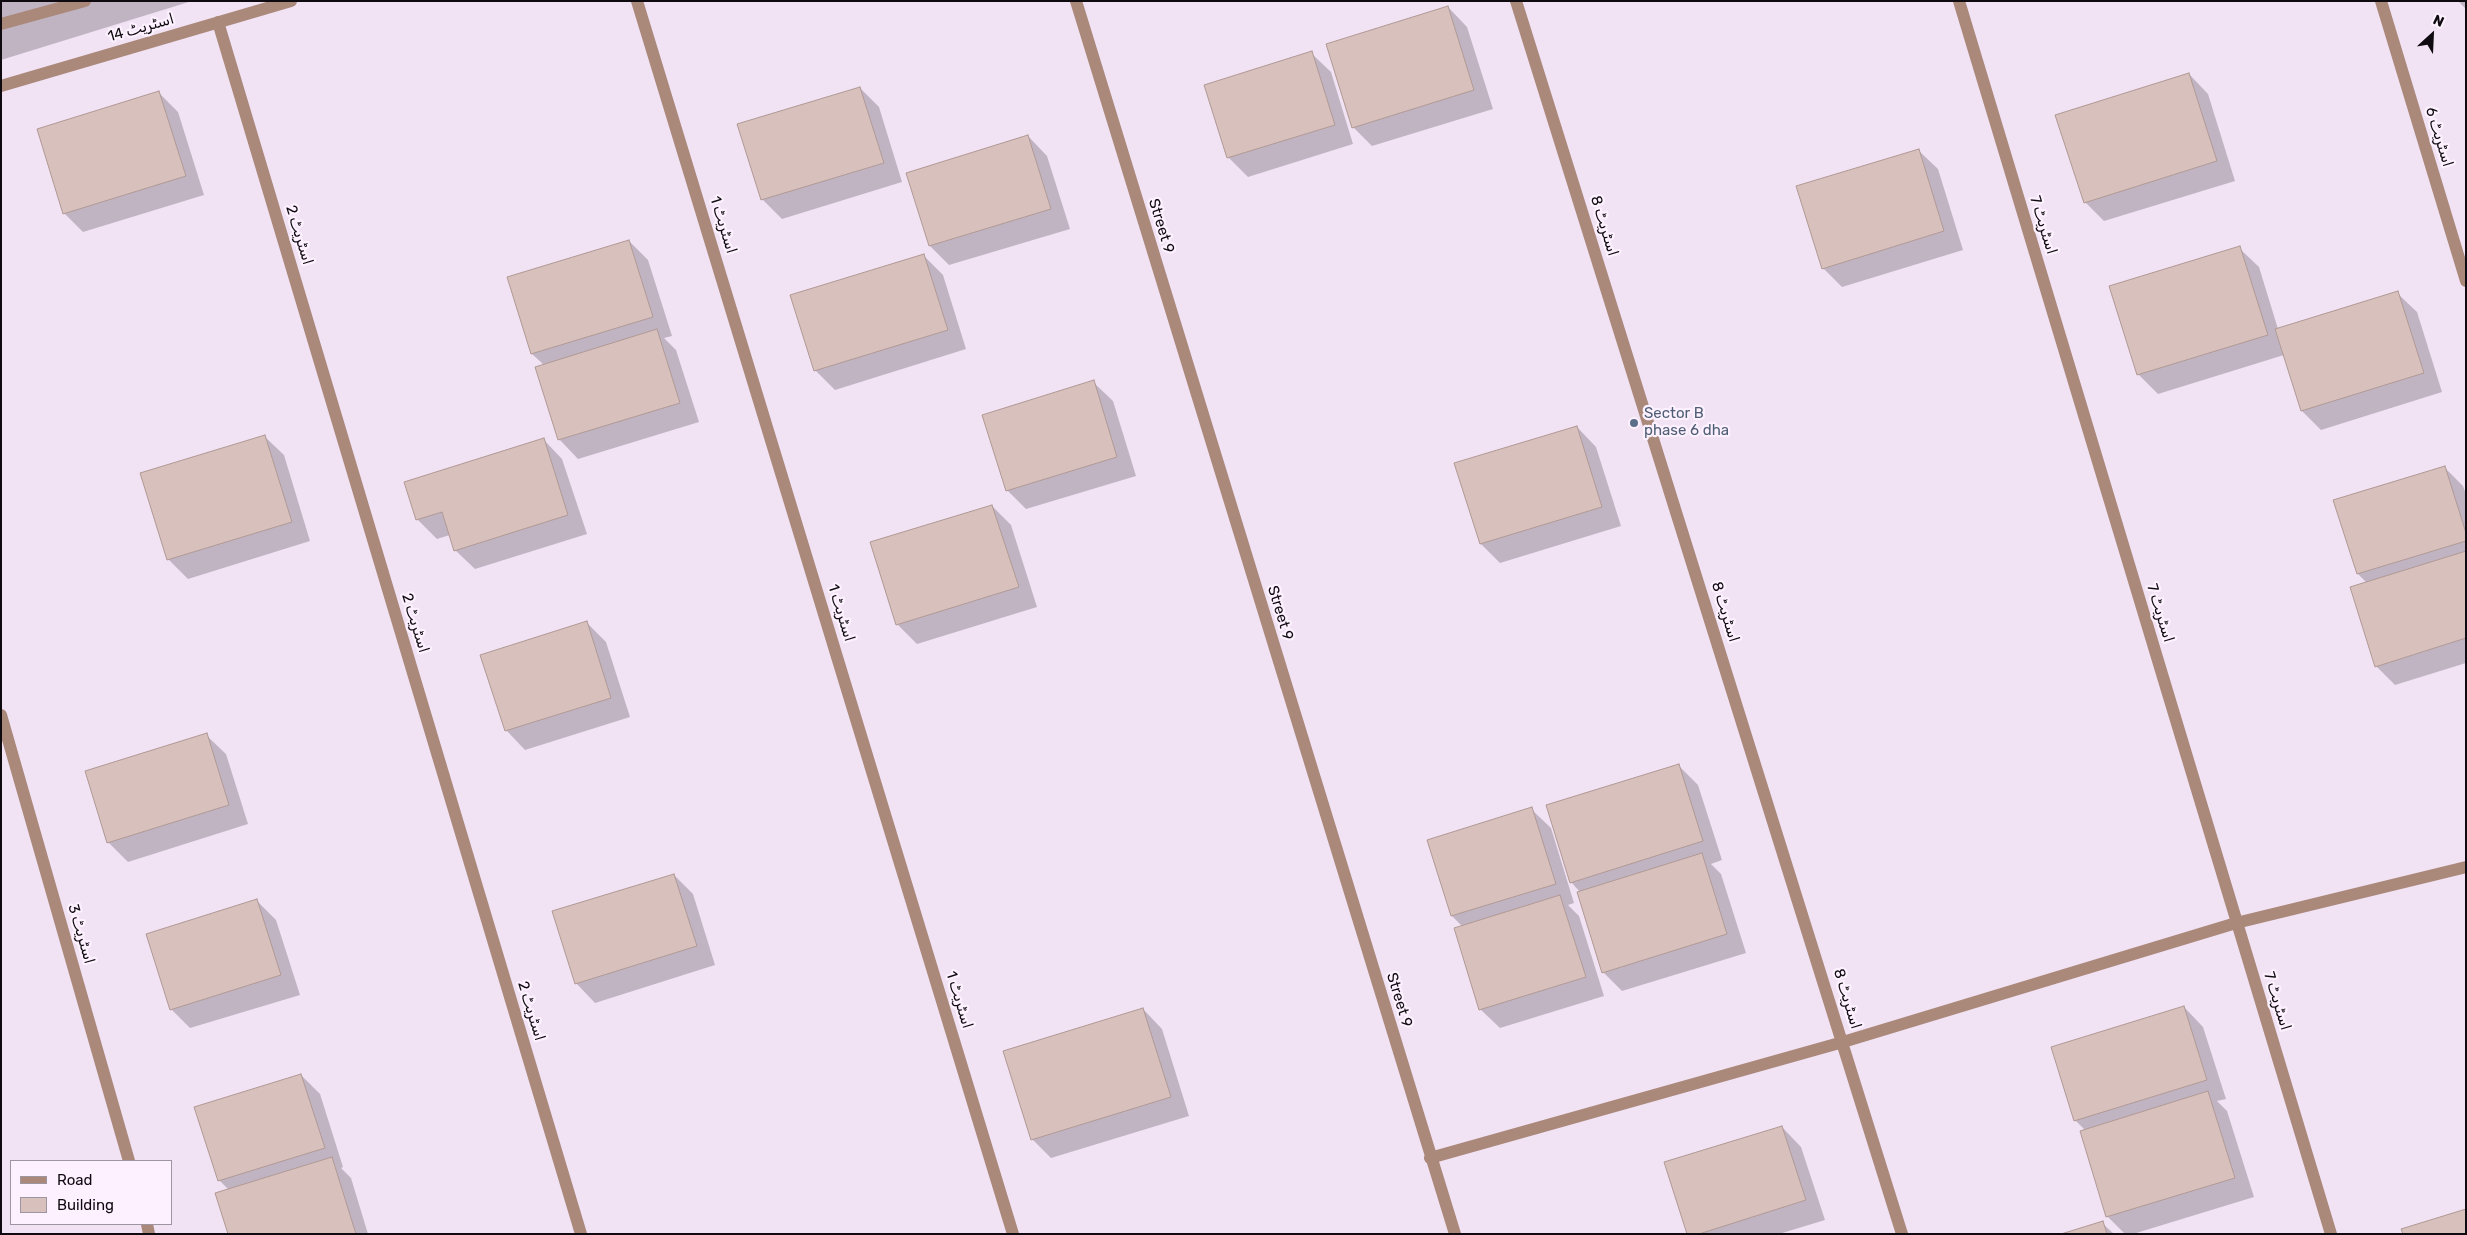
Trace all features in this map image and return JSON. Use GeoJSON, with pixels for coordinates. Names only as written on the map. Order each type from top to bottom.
{"type":"FeatureCollection","features":[{"type":"Feature","properties":{"kind":"street"},"geometry":{"type":"LineString","coordinates":[[1,24],[85,1]]}},
{"type":"Feature","properties":{"kind":"street","name":"اسٹریٹ 14"},"geometry":{"type":"LineString","coordinates":[[1,86],[291,1]]}},
{"type":"Feature","properties":{"kind":"street","name":"اسٹریٹ 1"},"geometry":{"type":"LineString","coordinates":[[637,1],[1013,1234]]}},
{"type":"Feature","properties":{"kind":"street","name":"Street 9"},"geometry":{"type":"LineString","coordinates":[[1076,1],[1430,1158],[1455,1234]]}},
{"type":"Feature","properties":{"kind":"street","name":"اسٹریٹ 8"},"geometry":{"type":"LineString","coordinates":[[1516,1],[1902,1234]]}},
{"type":"Feature","properties":{"kind":"street","name":"اسٹریٹ 7"},"geometry":{"type":"LineString","coordinates":[[1959,1],[2331,1234]]}},
{"type":"Feature","properties":{"kind":"street","name":"اسٹریٹ 6"},"geometry":{"type":"LineString","coordinates":[[2381,1],[2466,281]]}},
{"type":"Feature","properties":{"kind":"street","name":"اسٹریٹ 2"},"geometry":{"type":"LineString","coordinates":[[218,22],[581,1234]]}},
{"type":"Feature","properties":{"kind":"street","name":"اسٹریٹ 3"},"geometry":{"type":"LineString","coordinates":[[1,715],[129,1160]]}},
{"type":"Feature","properties":{"kind":"street"},"geometry":{"type":"LineString","coordinates":[[1430,1158],[1843,1042],[2236,923],[2466,867]]}},
{"type":"Feature","properties":{"kind":"building"},"geometry":{"type":"Polygon","coordinates":[[[1448,6],[1474,90],[1352,128],[1326,44],[1448,6]]]}},
{"type":"Feature","properties":{"kind":"building"},"geometry":{"type":"Polygon","coordinates":[[[1312,51],[1335,125],[1227,158],[1204,85],[1312,51]]]}},
{"type":"Feature","properties":{"kind":"building"},"geometry":{"type":"Polygon","coordinates":[[[2189,73],[2217,161],[2084,203],[2055,115],[2189,73]]]}},
{"type":"Feature","properties":{"kind":"building"},"geometry":{"type":"Polygon","coordinates":[[[860,87],[884,163],[761,200],[737,124],[860,87]]]}},
{"type":"Feature","properties":{"kind":"building"},"geometry":{"type":"Polygon","coordinates":[[[159,91],[186,176],[63,214],[37,129],[159,91]]]}},
{"type":"Feature","properties":{"kind":"building"},"geometry":{"type":"Polygon","coordinates":[[[1028,135],[1051,209],[929,246],[906,173],[1028,135]]]}},
{"type":"Feature","properties":{"kind":"building"},"geometry":{"type":"Polygon","coordinates":[[[1919,149],[1944,231],[1822,269],[1796,186],[1919,149]]]}},
{"type":"Feature","properties":{"kind":"building"},"geometry":{"type":"Polygon","coordinates":[[[629,240],[653,317],[531,354],[507,277],[629,240]]]}},
{"type":"Feature","properties":{"kind":"building"},"geometry":{"type":"Polygon","coordinates":[[[2240,246],[2268,335],[2137,375],[2109,286],[2240,246]]]}},
{"type":"Feature","properties":{"kind":"building"},"geometry":{"type":"Polygon","coordinates":[[[924,254],[948,330],[814,371],[790,295],[924,254]]]}},
{"type":"Feature","properties":{"kind":"building"},"geometry":{"type":"Polygon","coordinates":[[[2398,291],[2424,373],[2301,411],[2275,329],[2398,291]]]}},
{"type":"Feature","properties":{"kind":"building"},"geometry":{"type":"Polygon","coordinates":[[[657,329],[680,403],[558,440],[535,367],[657,329]]]}},
{"type":"Feature","properties":{"kind":"building"},"geometry":{"type":"Polygon","coordinates":[[[1094,380],[1117,457],[1006,491],[982,415],[1094,380]]]}},
{"type":"Feature","properties":{"kind":"building"},"geometry":{"type":"Polygon","coordinates":[[[1577,426],[1602,507],[1480,544],[1454,463],[1577,426]]]}},
{"type":"Feature","properties":{"kind":"building"},"geometry":{"type":"Polygon","coordinates":[[[265,435],[292,522],[167,560],[140,473],[265,435]]]}},
{"type":"Feature","properties":{"kind":"building"},"geometry":{"type":"Polygon","coordinates":[[[544,438],[568,515],[454,551],[442,512],[416,520],[404,482],[544,438]]]}},
{"type":"Feature","properties":{"kind":"building"},"geometry":{"type":"Polygon","coordinates":[[[2445,466],[2466,533],[2466,541],[2357,574],[2333,500],[2445,466]]]}},
{"type":"Feature","properties":{"kind":"building"},"geometry":{"type":"Polygon","coordinates":[[[992,505],[1019,587],[896,625],[870,542],[992,505]]]}},
{"type":"Feature","properties":{"kind":"building"},"geometry":{"type":"Polygon","coordinates":[[[2466,551],[2466,638],[2375,667],[2350,587],[2466,551]]]}},
{"type":"Feature","properties":{"kind":"building"},"geometry":{"type":"Polygon","coordinates":[[[587,621],[611,698],[505,731],[480,655],[587,621]]]}},
{"type":"Feature","properties":{"kind":"building"},"geometry":{"type":"Polygon","coordinates":[[[207,733],[229,805],[107,843],[85,771],[207,733]]]}},
{"type":"Feature","properties":{"kind":"building"},"geometry":{"type":"Polygon","coordinates":[[[1679,764],[1703,841],[1570,883],[1546,805],[1679,764]]]}},
{"type":"Feature","properties":{"kind":"building"},"geometry":{"type":"Polygon","coordinates":[[[1532,807],[1556,884],[1451,916],[1427,840],[1532,807]]]}},
{"type":"Feature","properties":{"kind":"building"},"geometry":{"type":"Polygon","coordinates":[[[1702,853],[1727,934],[1602,973],[1577,892],[1702,853]]]}},
{"type":"Feature","properties":{"kind":"building"},"geometry":{"type":"Polygon","coordinates":[[[674,874],[697,946],[575,984],[552,911],[674,874]]]}},
{"type":"Feature","properties":{"kind":"building"},"geometry":{"type":"Polygon","coordinates":[[[1560,895],[1586,977],[1479,1010],[1454,928],[1560,895]]]}},
{"type":"Feature","properties":{"kind":"building"},"geometry":{"type":"Polygon","coordinates":[[[257,899],[281,975],[170,1010],[146,934],[257,899]]]}},
{"type":"Feature","properties":{"kind":"building"},"geometry":{"type":"Polygon","coordinates":[[[2184,1006],[2207,1080],[2074,1121],[2051,1047],[2184,1006]]]}},
{"type":"Feature","properties":{"kind":"building"},"geometry":{"type":"Polygon","coordinates":[[[1143,1008],[1171,1097],[1031,1140],[1003,1051],[1143,1008]]]}},
{"type":"Feature","properties":{"kind":"building"},"geometry":{"type":"Polygon","coordinates":[[[301,1074],[325,1148],[218,1181],[194,1107],[301,1074]]]}},
{"type":"Feature","properties":{"kind":"building"},"geometry":{"type":"Polygon","coordinates":[[[2208,1091],[2235,1178],[2106,1217],[2080,1131],[2208,1091]]]}},
{"type":"Feature","properties":{"kind":"building"},"geometry":{"type":"Polygon","coordinates":[[[1782,1126],[1806,1200],[1699,1234],[1687,1234],[1664,1162],[1782,1126]]]}},
{"type":"Feature","properties":{"kind":"building"},"geometry":{"type":"Polygon","coordinates":[[[332,1157],[356,1234],[228,1234],[215,1193],[332,1157]]]}},
{"type":"Feature","properties":{"kind":"building"},"geometry":{"type":"Polygon","coordinates":[[[2466,1209],[2466,1234],[2403,1234],[2401,1229],[2466,1209]]]}},
{"type":"Feature","properties":{"kind":"building"},"geometry":{"type":"Polygon","coordinates":[[[2103,1221],[2107,1234],[2061,1234],[2103,1221]]]}},
{"type":"Feature","properties":{"kind":"place","name":"Sector B phase 6 dha"},"geometry":{"type":"Point","coordinates":[1634,423]}}]}
